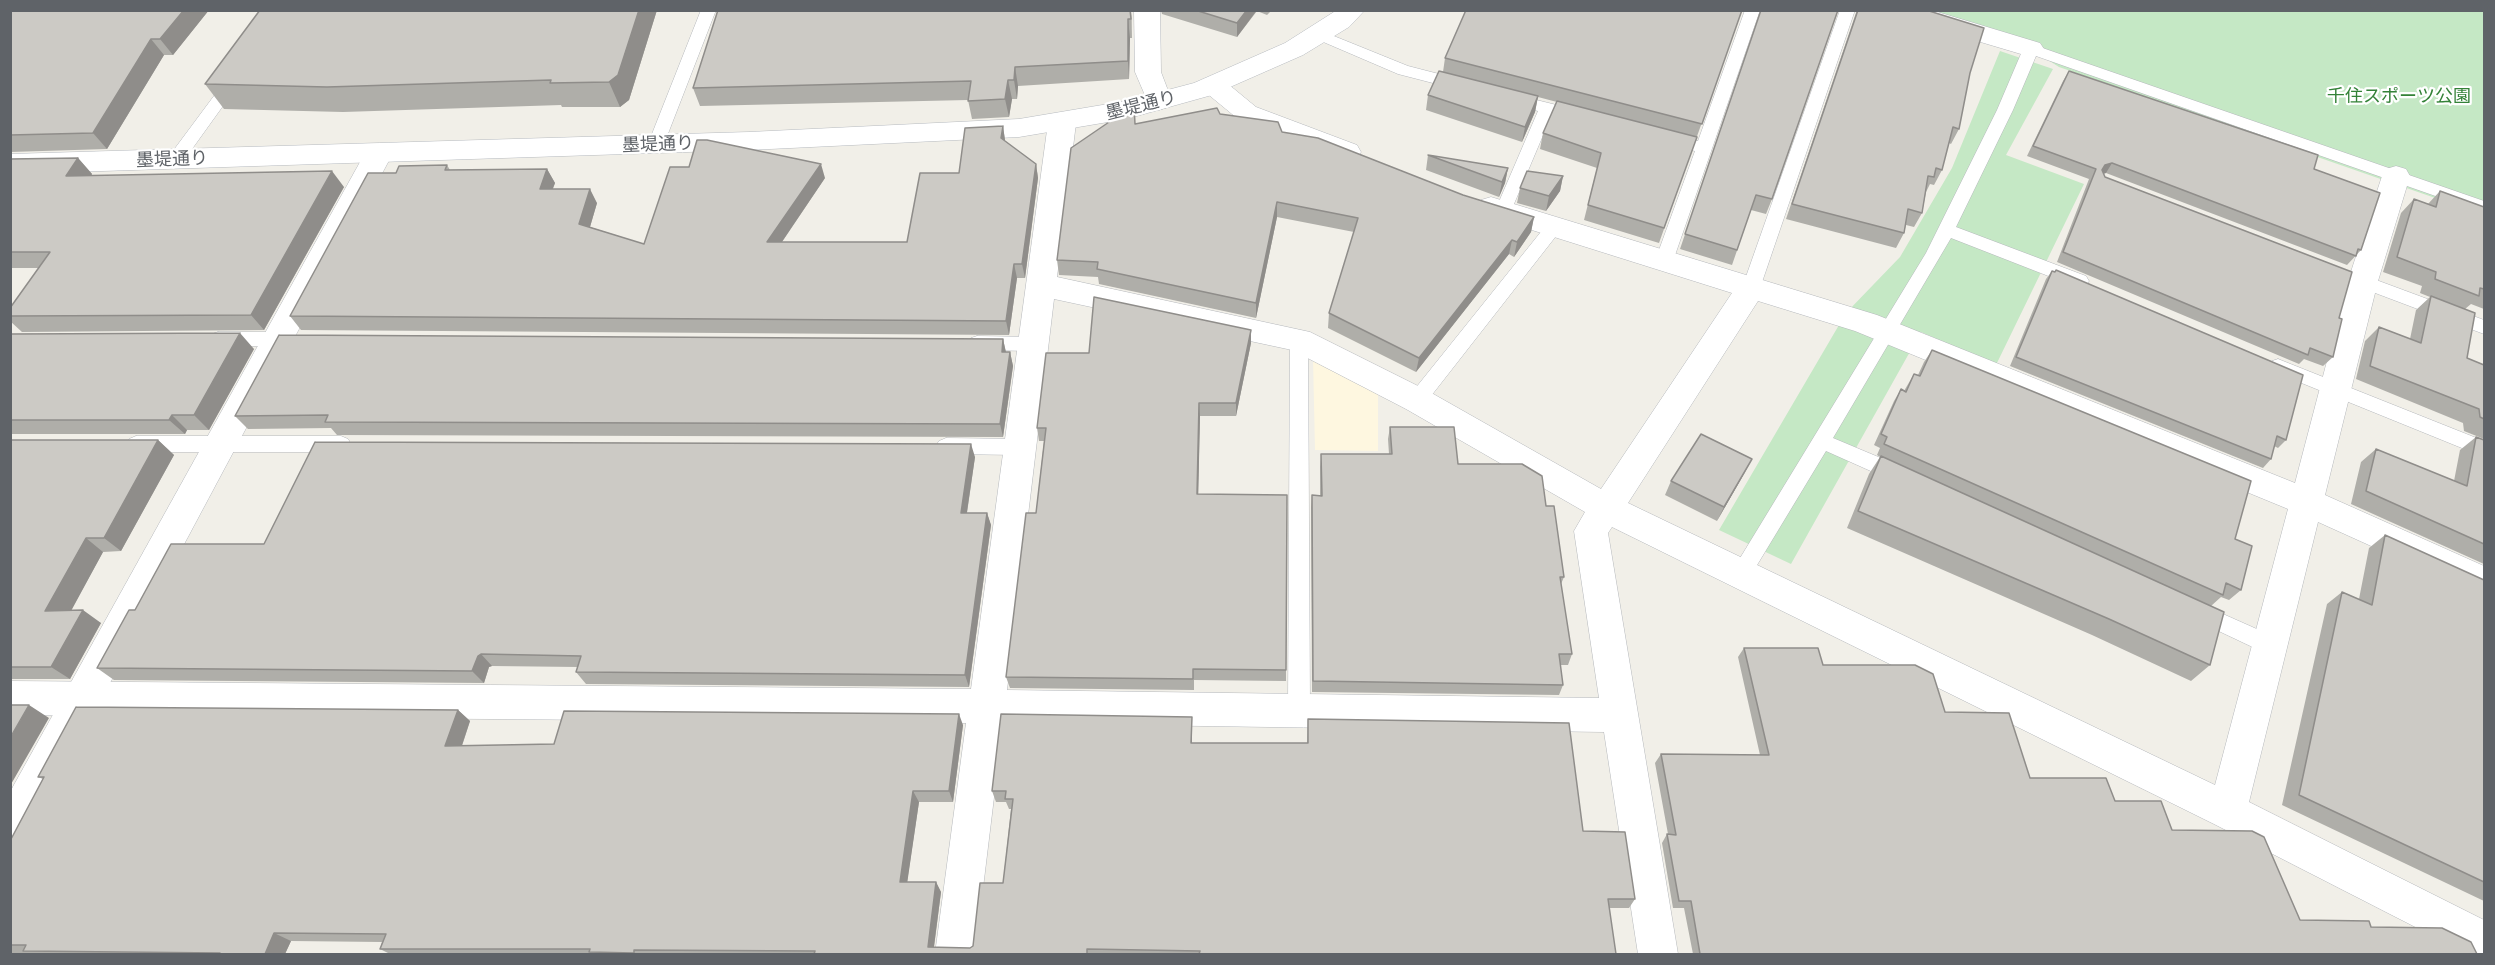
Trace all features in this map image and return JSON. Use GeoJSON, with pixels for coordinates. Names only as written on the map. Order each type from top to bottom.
{"type":"FeatureCollection","features":[{"type":"Feature","properties":{"kind":"street"},"geometry":{"type":"LineString","coordinates":[[1147,10],[1148,72],[1158,101]]}},
{"type":"Feature","properties":{"kind":"street","name":"墨堤通り"},"geometry":{"type":"LineString","coordinates":[[10,164],[656,144],[1008,129],[1062,123],[1158,101],[1213,85],[1294,49],[1353,10]]}},
{"type":"Feature","properties":{"kind":"street"},"geometry":{"type":"LineString","coordinates":[[1902,10],[2031,49]]}},
{"type":"Feature","properties":{"kind":"street"},"geometry":{"type":"LineString","coordinates":[[1213,85],[1247,113],[1372,162]]}},
{"type":"Feature","properties":{"kind":"street"},"geometry":{"type":"LineString","coordinates":[[955,954],[1062,123]]}},
{"type":"Feature","properties":{"kind":"street"},"geometry":{"type":"LineString","coordinates":[[10,831],[220,443],[289,339],[379,153]]}},
{"type":"Feature","properties":{"kind":"street"},"geometry":{"type":"LineString","coordinates":[[2228,812],[2363,281],[2396,176]]}},
{"type":"Feature","properties":{"kind":"street"},"geometry":{"type":"LineString","coordinates":[[1460,196],[1888,332],[2307,502],[2484,582]]}},
{"type":"Feature","properties":{"kind":"street"},"geometry":{"type":"LineString","coordinates":[[1042,285],[1299,340],[1417,400],[1606,508],[2228,812],[2484,941]]}},
{"type":"Feature","properties":{"kind":"street"},"geometry":{"type":"LineString","coordinates":[[1658,954],[1591,531],[1751,288]]}},
{"type":"Feature","properties":{"kind":"street"},"geometry":{"type":"LineString","coordinates":[[10,698],[1621,715]]}},
{"type":"Feature","properties":{"kind":"lane"},"geometry":{"type":"LineString","coordinates":[[656,144],[709,10]]}},
{"type":"Feature","properties":{"kind":"lane"},"geometry":{"type":"LineString","coordinates":[[1664,261],[1754,10]]}},
{"type":"Feature","properties":{"kind":"lane"},"geometry":{"type":"LineString","coordinates":[[1751,288],[1848,10]]}},
{"type":"Feature","properties":{"kind":"lane"},"geometry":{"type":"LineString","coordinates":[[1319,34],[1403,70],[1592,119]]}},
{"type":"Feature","properties":{"kind":"lane"},"geometry":{"type":"LineString","coordinates":[[1741,574],[1888,332],[1946,230],[2006,111],[2031,49],[2484,207]]}},
{"type":"Feature","properties":{"kind":"lane"},"geometry":{"type":"LineString","coordinates":[[176,159],[245,65]]}},
{"type":"Feature","properties":{"kind":"lane"},"geometry":{"type":"LineString","coordinates":[[1503,211],[1547,108]]}},
{"type":"Feature","properties":{"kind":"lane"},"geometry":{"type":"LineString","coordinates":[[1648,134],[1704,148]]}},
{"type":"Feature","properties":{"kind":"lane"},"geometry":{"type":"LineString","coordinates":[[1417,400],[1554,227]]}},
{"type":"Feature","properties":{"kind":"lane"},"geometry":{"type":"LineString","coordinates":[[1946,230],[2096,288]]}},
{"type":"Feature","properties":{"kind":"lane"},"geometry":{"type":"LineString","coordinates":[[2331,269],[2484,327]]}},
{"type":"Feature","properties":{"kind":"lane"},"geometry":{"type":"LineString","coordinates":[[198,339],[289,339]]}},
{"type":"Feature","properties":{"kind":"lane"},"geometry":{"type":"LineString","coordinates":[[1299,340],[1299,710]]}},
{"type":"Feature","properties":{"kind":"lane"},"geometry":{"type":"LineString","coordinates":[[956,343],[1034,344]]}},
{"type":"Feature","properties":{"kind":"lane"},"geometry":{"type":"LineString","coordinates":[[2257,357],[2484,449]]}},
{"type":"Feature","properties":{"kind":"lane"},"geometry":{"type":"LineString","coordinates":[[1822,441],[1917,483]]}},
{"type":"Feature","properties":{"kind":"lane"},"geometry":{"type":"LineString","coordinates":[[114,444],[357,444]]}},
{"type":"Feature","properties":{"kind":"lane"},"geometry":{"type":"LineString","coordinates":[[925,446],[1021,447]]}},
{"type":"Feature","properties":{"kind":"lane"},"geometry":{"type":"LineString","coordinates":[[2174,600],[2270,645]]}},
{"type":"Feature","properties":{"kind":"shaded area"},"geometry":{"type":"Polygon","coordinates":[[[1313,358],[1378,394],[1378,451],[1315,450],[1313,358]]]}},
{"type":"Feature","properties":{"kind":"green space","name":"千住スポーツ公園"},"geometry":{"type":"Polygon","coordinates":[[[1921,11],[2484,11],[2484,215],[2059,67],[2010,36],[1921,11]]]}},
{"type":"Feature","properties":{"kind":"green space"},"geometry":{"type":"Polygon","coordinates":[[[2000,51],[2053,69],[2006,155],[2084,184],[1996,365],[1921,332],[1791,564],[1719,530],[1846,313],[1900,257],[1952,168],[2000,51]]]}},
{"type":"Feature","properties":{"kind":"building"},"geometry":{"type":"Polygon","coordinates":[[[10,10],[184,10],[160,39],[151,39],[93,133],[10,135],[10,10]]]}},
{"type":"Feature","properties":{"kind":"building"},"geometry":{"type":"Polygon","coordinates":[[[260,10],[639,10],[618,75],[609,82],[550,83],[551,80],[327,87],[205,84],[260,10]]]}},
{"type":"Feature","properties":{"kind":"building"},"geometry":{"type":"Polygon","coordinates":[[[718,10],[1130,10],[1128,61],[1015,67],[1014,80],[1008,80],[1005,99],[968,101],[971,81],[693,88],[718,10]]]}},
{"type":"Feature","properties":{"kind":"building"},"geometry":{"type":"Polygon","coordinates":[[[1195,10],[1247,10],[1237,23],[1195,10]]]}},
{"type":"Feature","properties":{"kind":"building"},"geometry":{"type":"Polygon","coordinates":[[[1466,10],[1742,10],[1702,124],[1445,58],[1466,10]]]}},
{"type":"Feature","properties":{"kind":"building"},"geometry":{"type":"Polygon","coordinates":[[[1761,10],[1838,10],[1772,199],[1756,195],[1737,250],[1685,234],[1761,10]]]}},
{"type":"Feature","properties":{"kind":"building"},"geometry":{"type":"Polygon","coordinates":[[[1858,10],[1926,10],[1984,28],[1970,73],[1959,129],[1953,127],[1942,170],[1936,168],[1934,177],[1928,176],[1922,213],[1908,209],[1904,233],[1792,204],[1858,10]]]}},
{"type":"Feature","properties":{"kind":"building"},"geometry":{"type":"Polygon","coordinates":[[[1439,71],[1538,96],[1525,127],[1428,95],[1439,71]]]}},
{"type":"Feature","properties":{"kind":"building"},"geometry":{"type":"Polygon","coordinates":[[[2069,71],[2318,155],[2314,169],[2380,193],[2361,250],[2358,249],[2356,256],[2112,163],[2105,165],[2102,170],[2105,177],[2352,272],[2339,318],[2342,319],[2333,357],[2310,348],[2308,355],[2063,252],[2096,169],[2033,146],[2069,71]]]}},
{"type":"Feature","properties":{"kind":"building"},"geometry":{"type":"Polygon","coordinates":[[[1557,101],[1697,137],[1664,228],[1588,205],[1601,153],[1543,133],[1557,101]]]}},
{"type":"Feature","properties":{"kind":"building"},"geometry":{"type":"Polygon","coordinates":[[[1134,105],[1135,124],[1217,108],[1220,114],[1278,122],[1282,132],[1318,138],[1463,195],[1534,217],[1517,242],[1512,240],[1419,358],[1329,313],[1358,218],[1277,202],[1256,303],[1097,269],[1098,262],[1057,260],[1071,148],[1134,105]]]}},
{"type":"Feature","properties":{"kind":"building"},"geometry":{"type":"Polygon","coordinates":[[[1003,126],[1001,138],[1036,164],[1022,264],[1014,264],[1006,321],[290,316],[368,173],[396,173],[399,166],[447,165],[445,170],[547,169],[540,189],[590,189],[579,224],[644,244],[670,167],[689,167],[697,140],[707,140],[821,164],[767,242],[907,242],[920,173],[959,173],[965,128],[1003,126]]]}},
{"type":"Feature","properties":{"kind":"building"},"geometry":{"type":"Polygon","coordinates":[[[1428,155],[1508,168],[1502,182],[1428,155]]]}},
{"type":"Feature","properties":{"kind":"building"},"geometry":{"type":"Polygon","coordinates":[[[78,158],[66,176],[332,171],[251,315],[10,316],[10,308],[50,252],[10,252],[10,159],[78,158]]]}},
{"type":"Feature","properties":{"kind":"building"},"geometry":{"type":"Polygon","coordinates":[[[1527,171],[1563,176],[1549,196],[1520,188],[1527,171]]]}},
{"type":"Feature","properties":{"kind":"building"},"geometry":{"type":"Polygon","coordinates":[[[2440,191],[2484,207],[2484,289],[2480,288],[2479,296],[2435,279],[2436,272],[2397,257],[2414,199],[2436,207],[2440,191]]]}},
{"type":"Feature","properties":{"kind":"building"},"geometry":{"type":"Polygon","coordinates":[[[2056,270],[2303,375],[2286,440],[2277,436],[2271,459],[2016,357],[2052,271],[2056,270]]]}},
{"type":"Feature","properties":{"kind":"building"},"geometry":{"type":"Polygon","coordinates":[[[2431,296],[2475,313],[2467,358],[2484,365],[2484,419],[2480,417],[2479,409],[2370,366],[2379,327],[2421,343],[2431,296]]]}},
{"type":"Feature","properties":{"kind":"building"},"geometry":{"type":"Polygon","coordinates":[[[1094,297],[1251,330],[1236,403],[1199,403],[1197,494],[1287,495],[1286,670],[1193,669],[1193,679],[1006,677],[1026,513],[1036,513],[1046,428],[1037,428],[1046,353],[1089,353],[1094,297]]]}},
{"type":"Feature","properties":{"kind":"building"},"geometry":{"type":"Polygon","coordinates":[[[240,333],[194,415],[172,415],[169,420],[10,420],[10,334],[240,333]]]}},
{"type":"Feature","properties":{"kind":"building"},"geometry":{"type":"Polygon","coordinates":[[[279,335],[1003,339],[1002,352],[1010,352],[1000,424],[325,422],[328,415],[235,416],[279,335]]]}},
{"type":"Feature","properties":{"kind":"building"},"geometry":{"type":"Polygon","coordinates":[[[1932,350],[2251,481],[2235,539],[2252,546],[2241,590],[2226,583],[2223,595],[1884,444],[1887,437],[1881,434],[1901,389],[1906,392],[1914,374],[1920,376],[1932,350]]]}},
{"type":"Feature","properties":{"kind":"building"},"geometry":{"type":"Polygon","coordinates":[[[1390,427],[1454,427],[1458,464],[1522,464],[1542,476],[1546,506],[1554,506],[1564,577],[1560,577],[1572,654],[1559,654],[1563,685],[1313,681],[1312,495],[1322,496],[1321,454],[1392,454],[1390,427]]]}},
{"type":"Feature","properties":{"kind":"building"},"geometry":{"type":"Polygon","coordinates":[[[1701,434],[1752,459],[1724,507],[1671,481],[1701,434]]]}},
{"type":"Feature","properties":{"kind":"building"},"geometry":{"type":"Polygon","coordinates":[[[2476,437],[2484,440],[2484,544],[2366,491],[2376,449],[2467,486],[2476,437]]]}},
{"type":"Feature","properties":{"kind":"building"},"geometry":{"type":"Polygon","coordinates":[[[10,440],[158,440],[104,538],[86,538],[45,611],[83,610],[51,667],[10,667],[10,440]]]}},
{"type":"Feature","properties":{"kind":"building"},"geometry":{"type":"Polygon","coordinates":[[[315,442],[971,444],[961,513],[987,513],[965,675],[576,672],[581,656],[481,654],[472,671],[97,668],[129,610],[135,610],[171,544],[264,544],[315,442]]]}},
{"type":"Feature","properties":{"kind":"building"},"geometry":{"type":"Polygon","coordinates":[[[1881,456],[2224,612],[2210,665],[1858,511],[1881,456]]]}},
{"type":"Feature","properties":{"kind":"building"},"geometry":{"type":"Polygon","coordinates":[[[2385,535],[2484,580],[2484,882],[2299,795],[2342,592],[2372,605],[2385,535]]]}},
{"type":"Feature","properties":{"kind":"building"},"geometry":{"type":"Polygon","coordinates":[[[1744,648],[1818,648],[1823,665],[1915,665],[1933,674],[1945,712],[2009,713],[2030,778],[2106,778],[2115,801],[2161,801],[2172,830],[2252,831],[2264,837],[2300,920],[2369,921],[2371,927],[2442,928],[2471,942],[2477,954],[1700,954],[1691,901],[1679,901],[1667,834],[1676,835],[1661,754],[1769,755],[1744,648]]]}},
{"type":"Feature","properties":{"kind":"building"},"geometry":{"type":"Polygon","coordinates":[[[10,705],[29,705],[10,738],[10,705]]]}},
{"type":"Feature","properties":{"kind":"building"},"geometry":{"type":"Polygon","coordinates":[[[76,707],[458,710],[445,746],[554,744],[564,711],[959,714],[949,791],[913,791],[900,882],[936,882],[928,947],[970,948],[973,946],[980,883],[1003,883],[1013,799],[1005,799],[1006,791],[992,791],[1001,714],[1192,717],[1191,743],[1308,743],[1308,719],[1569,723],[1583,831],[1625,832],[1635,899],[1608,899],[1616,954],[1199,954],[1200,951],[1087,949],[1087,954],[814,954],[815,951],[634,950],[634,953],[589,952],[590,949],[380,949],[386,934],[274,933],[265,954],[23,951],[26,945],[10,945],[10,841],[44,777],[38,777],[76,707]]]}}]}
